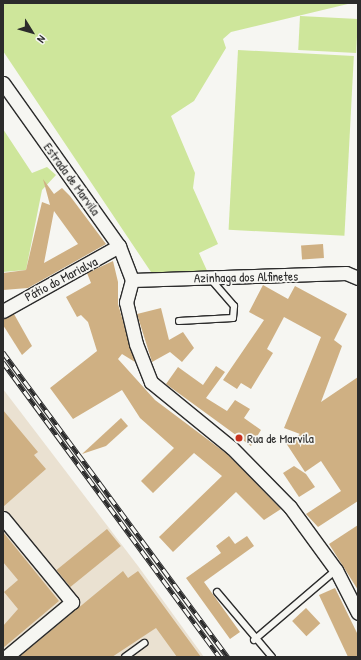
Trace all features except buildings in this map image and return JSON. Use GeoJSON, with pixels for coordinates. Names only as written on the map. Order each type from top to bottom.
{"type":"FeatureCollection","features":[{"type":"Feature","properties":{"kind":"street","name":"Estrada de Marvila"},"geometry":{"type":"LineString","coordinates":[[3,83],[120,246],[132,280]]}},
{"type":"Feature","properties":{"kind":"street","name":"Pátio do Marialva"},"geometry":{"type":"LineString","coordinates":[[3,311],[120,246]]}},
{"type":"Feature","properties":{"kind":"street","name":"Azinhaga dos Alfinetes"},"geometry":{"type":"LineString","coordinates":[[132,280],[346,273],[358,278]]}},
{"type":"Feature","properties":{"kind":"street"},"geometry":{"type":"LineString","coordinates":[[132,280],[126,302],[136,344],[151,382],[232,448],[271,487],[311,531],[336,570],[358,613]]}},
{"type":"Feature","properties":{"kind":"street"},"geometry":{"type":"LineString","coordinates":[[3,518],[72,602],[6,657]]}},
{"type":"Feature","properties":{"kind":"lane"},"geometry":{"type":"LineString","coordinates":[[179,321],[232,318],[234,306],[210,278]]}},
{"type":"Feature","properties":{"kind":"lane"},"geometry":{"type":"LineString","coordinates":[[254,640],[336,570]]}},
{"type":"Feature","properties":{"kind":"lane"},"geometry":{"type":"LineString","coordinates":[[217,592],[254,640],[272,657]]}},
{"type":"Feature","properties":{"kind":"lane"},"geometry":{"type":"LineString","coordinates":[[125,657],[144,644]]}},
{"type":"Feature","properties":{"kind":"shaded area"},"geometry":{"type":"Polygon","coordinates":[[[3,389],[138,566],[204,657],[3,657],[3,389]]]}},
{"type":"Feature","properties":{"kind":"green space"},"geometry":{"type":"Polygon","coordinates":[[[3,3],[352,3],[231,32],[223,39],[226,48],[194,101],[171,116],[195,173],[193,188],[218,244],[199,253],[209,275],[153,275],[3,51],[3,3]]]}},
{"type":"Feature","properties":{"kind":"green space"},"geometry":{"type":"Polygon","coordinates":[[[300,16],[358,19],[356,53],[298,50],[300,16]]]}},
{"type":"Feature","properties":{"kind":"green space"},"geometry":{"type":"Polygon","coordinates":[[[238,50],[354,56],[344,236],[229,230],[238,50]]]}},
{"type":"Feature","properties":{"kind":"green space"},"geometry":{"type":"Polygon","coordinates":[[[3,129],[32,173],[47,167],[56,175],[42,190],[26,270],[3,272],[3,129]]]}},
{"type":"Feature","properties":{"kind":"railway"},"geometry":{"type":"LineString","coordinates":[[3,352],[228,657]]}},
{"type":"Feature","properties":{"kind":"railway"},"geometry":{"type":"LineString","coordinates":[[3,362],[220,657]]}},
{"type":"Feature","properties":{"kind":"place","name":"Rua de Marvila"},"geometry":{"type":"Point","coordinates":[239,438]}}]}
